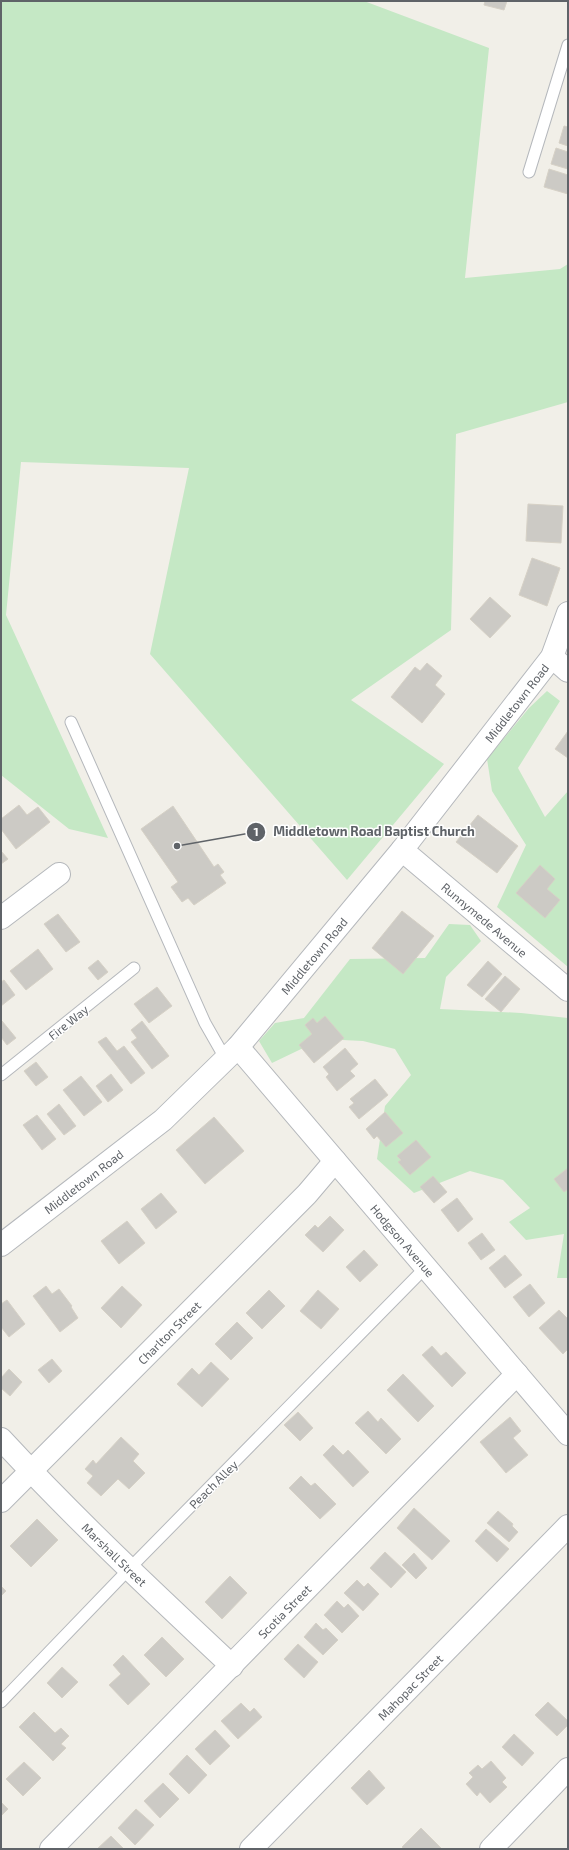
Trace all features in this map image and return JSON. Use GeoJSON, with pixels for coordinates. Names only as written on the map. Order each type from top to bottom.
{"type":"FeatureCollection","features":[{"type":"Feature","properties":{"kind":"street","name":"Middletown Road"},"geometry":{"type":"LineString","coordinates":[[1,1245],[163,1120],[232,1052],[560,664],[568,613]]}},
{"type":"Feature","properties":{"kind":"street","name":"Runnymede Avenue"},"geometry":{"type":"LineString","coordinates":[[402,850],[568,990]]}},
{"type":"Feature","properties":{"kind":"street"},"geometry":{"type":"LineString","coordinates":[[1,918],[59,874]]}},
{"type":"Feature","properties":{"kind":"street","name":"Hodgson Avenue"},"geometry":{"type":"LineString","coordinates":[[232,1052],[335,1161],[568,1434]]}},
{"type":"Feature","properties":{"kind":"street","name":"Charlton Street"},"geometry":{"type":"LineString","coordinates":[[1,1501],[30,1470],[307,1194],[335,1161]]}},
{"type":"Feature","properties":{"kind":"street","name":"Scotia Street"},"geometry":{"type":"LineString","coordinates":[[51,1849],[517,1374]]}},
{"type":"Feature","properties":{"kind":"street","name":"Marshall Street"},"geometry":{"type":"LineString","coordinates":[[1,1439],[129,1569],[232,1666]]}},
{"type":"Feature","properties":{"kind":"street","name":"Mahopac Street"},"geometry":{"type":"LineString","coordinates":[[251,1849],[568,1526]]}},
{"type":"Feature","properties":{"kind":"street"},"geometry":{"type":"LineString","coordinates":[[491,1849],[567,1774]]}},
{"type":"Feature","properties":{"kind":"lane"},"geometry":{"type":"LineString","coordinates":[[529,172],[568,45]]}},
{"type":"Feature","properties":{"kind":"lane"},"geometry":{"type":"LineString","coordinates":[[71,722],[205,1023],[232,1052]]}},
{"type":"Feature","properties":{"kind":"lane","name":"Fire Way"},"geometry":{"type":"LineString","coordinates":[[1,1075],[134,968]]}},
{"type":"Feature","properties":{"kind":"lane","name":"Peach Alley"},"geometry":{"type":"LineString","coordinates":[[1,1702],[129,1569],[426,1267]]}},
{"type":"Feature","properties":{"kind":"green space"},"geometry":{"type":"Polygon","coordinates":[[[1,1],[364,1],[489,48],[465,278],[560,269],[568,264],[568,402],[456,434],[451,630],[351,700],[444,764],[347,880],[150,654],[189,468],[21,462],[6,615],[108,838],[69,829],[1,775],[1,1]]]}},
{"type":"Feature","properties":{"kind":"green space"},"geometry":{"type":"Polygon","coordinates":[[[547,691],[560,701],[518,768],[545,817],[568,791],[568,967],[497,907],[526,845],[492,791],[487,759],[529,708],[547,691]]]}},
{"type":"Feature","properties":{"kind":"green space"},"geometry":{"type":"Polygon","coordinates":[[[449,924],[470,925],[481,941],[446,977],[440,1009],[521,1013],[568,1018],[568,1278],[557,1278],[564,1234],[526,1240],[509,1222],[530,1208],[503,1180],[470,1171],[414,1193],[377,1159],[385,1106],[411,1075],[395,1049],[363,1041],[322,1039],[272,1063],[259,1041],[275,1023],[304,1018],[350,959],[425,958],[449,924]]]}},
{"type":"Feature","properties":{"kind":"building"},"geometry":{"type":"Polygon","coordinates":[[[485,1],[507,1],[504,10],[484,5],[485,1]]]}},
{"type":"Feature","properties":{"kind":"building"},"geometry":{"type":"Polygon","coordinates":[[[564,126],[568,127],[568,146],[559,143],[564,126]]]}},
{"type":"Feature","properties":{"kind":"building"},"geometry":{"type":"Polygon","coordinates":[[[556,148],[568,152],[568,169],[551,164],[556,148]]]}},
{"type":"Feature","properties":{"kind":"building"},"geometry":{"type":"Polygon","coordinates":[[[549,169],[568,175],[568,194],[544,187],[549,169]]]}},
{"type":"Feature","properties":{"kind":"building"},"geometry":{"type":"Polygon","coordinates":[[[528,504],[563,506],[561,543],[526,541],[528,504]]]}},
{"type":"Feature","properties":{"kind":"building"},"geometry":{"type":"Polygon","coordinates":[[[532,558],[560,568],[547,606],[519,595],[532,558]]]}},
{"type":"Feature","properties":{"kind":"building"},"geometry":{"type":"Polygon","coordinates":[[[490,597],[511,616],[490,638],[470,619],[490,597]]]}},
{"type":"Feature","properties":{"kind":"building"},"geometry":{"type":"Polygon","coordinates":[[[427,663],[442,676],[435,685],[445,694],[422,723],[391,697],[415,667],[420,671],[427,663]]]}},
{"type":"Feature","properties":{"kind":"building"},"geometry":{"type":"Polygon","coordinates":[[[568,731],[568,758],[555,749],[568,731]]]}},
{"type":"Feature","properties":{"kind":"building"},"geometry":{"type":"Polygon","coordinates":[[[19,805],[27,815],[38,807],[50,822],[16,849],[1,829],[1,819],[19,805]]]}},
{"type":"Feature","properties":{"kind":"building"},"geometry":{"type":"Polygon","coordinates":[[[173,806],[214,867],[218,864],[224,872],[220,875],[226,883],[194,905],[188,898],[182,902],[171,887],[178,882],[141,829],[173,806]]]}},
{"type":"Feature","properties":{"kind":"building"},"geometry":{"type":"Polygon","coordinates":[[[478,815],[518,846],[497,873],[456,842],[478,815]]]}},
{"type":"Feature","properties":{"kind":"building"},"geometry":{"type":"Polygon","coordinates":[[[1,851],[8,859],[1,864],[1,851]]]}},
{"type":"Feature","properties":{"kind":"building"},"geometry":{"type":"Polygon","coordinates":[[[540,865],[555,879],[547,889],[560,900],[545,918],[516,893],[540,865]]]}},
{"type":"Feature","properties":{"kind":"building"},"geometry":{"type":"Polygon","coordinates":[[[402,911],[434,936],[403,974],[372,948],[402,911]]]}},
{"type":"Feature","properties":{"kind":"building"},"geometry":{"type":"Polygon","coordinates":[[[58,914],[80,942],[66,952],[44,924],[58,914]]]}},
{"type":"Feature","properties":{"kind":"building"},"geometry":{"type":"Polygon","coordinates":[[[38,949],[53,969],[26,990],[10,971],[38,949]]]}},
{"type":"Feature","properties":{"kind":"building"},"geometry":{"type":"Polygon","coordinates":[[[98,960],[108,972],[98,980],[88,968],[98,960]]]}},
{"type":"Feature","properties":{"kind":"building"},"geometry":{"type":"Polygon","coordinates":[[[488,961],[502,974],[482,997],[467,985],[488,961]]]}},
{"type":"Feature","properties":{"kind":"building"},"geometry":{"type":"Polygon","coordinates":[[[505,976],[520,989],[501,1012],[485,999],[505,976]]]}},
{"type":"Feature","properties":{"kind":"building"},"geometry":{"type":"Polygon","coordinates":[[[4,980],[15,995],[1,1006],[1,982],[4,980]]]}},
{"type":"Feature","properties":{"kind":"building"},"geometry":{"type":"Polygon","coordinates":[[[157,987],[172,1006],[149,1023],[134,1004],[157,987]]]}},
{"type":"Feature","properties":{"kind":"building"},"geometry":{"type":"Polygon","coordinates":[[[325,1016],[344,1038],[314,1063],[299,1045],[312,1034],[305,1025],[313,1018],[317,1023],[325,1016]]]}},
{"type":"Feature","properties":{"kind":"building"},"geometry":{"type":"Polygon","coordinates":[[[2,1021],[16,1038],[7,1045],[1,1037],[2,1021]]]}},
{"type":"Feature","properties":{"kind":"building"},"geometry":{"type":"Polygon","coordinates":[[[142,1021],[169,1056],[152,1069],[131,1042],[137,1038],[131,1030],[142,1021]]]}},
{"type":"Feature","properties":{"kind":"building"},"geometry":{"type":"Polygon","coordinates":[[[106,1037],[117,1051],[124,1046],[145,1073],[131,1084],[98,1042],[106,1037]]]}},
{"type":"Feature","properties":{"kind":"building"},"geometry":{"type":"Polygon","coordinates":[[[345,1048],[358,1064],[350,1071],[355,1076],[337,1091],[326,1077],[329,1074],[323,1067],[345,1048]]]}},
{"type":"Feature","properties":{"kind":"building"},"geometry":{"type":"Polygon","coordinates":[[[36,1062],[48,1077],[36,1086],[24,1071],[36,1062]]]}},
{"type":"Feature","properties":{"kind":"building"},"geometry":{"type":"Polygon","coordinates":[[[111,1074],[123,1090],[108,1102],[96,1086],[111,1074]]]}},
{"type":"Feature","properties":{"kind":"building"},"geometry":{"type":"Polygon","coordinates":[[[81,1076],[102,1102],[84,1116],[63,1090],[81,1076]]]}},
{"type":"Feature","properties":{"kind":"building"},"geometry":{"type":"Polygon","coordinates":[[[375,1079],[388,1095],[359,1119],[349,1107],[354,1103],[350,1099],[375,1079]]]}},
{"type":"Feature","properties":{"kind":"building"},"geometry":{"type":"Polygon","coordinates":[[[59,1104],[76,1126],[64,1135],[47,1114],[59,1104]]]}},
{"type":"Feature","properties":{"kind":"building"},"geometry":{"type":"Polygon","coordinates":[[[385,1112],[403,1133],[386,1147],[377,1136],[374,1139],[366,1129],[385,1112]]]}},
{"type":"Feature","properties":{"kind":"building"},"geometry":{"type":"Polygon","coordinates":[[[37,1115],[56,1139],[42,1150],[23,1125],[37,1115]]]}},
{"type":"Feature","properties":{"kind":"building"},"geometry":{"type":"Polygon","coordinates":[[[214,1117],[244,1151],[205,1184],[176,1150],[214,1117]]]}},
{"type":"Feature","properties":{"kind":"building"},"geometry":{"type":"Polygon","coordinates":[[[416,1140],[431,1157],[410,1175],[398,1162],[401,1160],[397,1156],[416,1140]]]}},
{"type":"Feature","properties":{"kind":"building"},"geometry":{"type":"Polygon","coordinates":[[[568,1168],[568,1189],[564,1192],[554,1179],[568,1168]]]}},
{"type":"Feature","properties":{"kind":"building"},"geometry":{"type":"Polygon","coordinates":[[[433,1176],[447,1192],[434,1203],[420,1187],[433,1176]]]}},
{"type":"Feature","properties":{"kind":"building"},"geometry":{"type":"Polygon","coordinates":[[[161,1193],[177,1212],[156,1229],[141,1209],[161,1193]]]}},
{"type":"Feature","properties":{"kind":"building"},"geometry":{"type":"Polygon","coordinates":[[[457,1198],[473,1219],[458,1232],[441,1210],[457,1198]]]}},
{"type":"Feature","properties":{"kind":"building"},"geometry":{"type":"Polygon","coordinates":[[[330,1216],[344,1230],[323,1252],[305,1235],[315,1225],[318,1228],[330,1216]]]}},
{"type":"Feature","properties":{"kind":"building"},"geometry":{"type":"Polygon","coordinates":[[[127,1221],[145,1243],[119,1264],[101,1241],[127,1221]]]}},
{"type":"Feature","properties":{"kind":"building"},"geometry":{"type":"Polygon","coordinates":[[[482,1233],[495,1250],[481,1260],[468,1243],[482,1233]]]}},
{"type":"Feature","properties":{"kind":"building"},"geometry":{"type":"Polygon","coordinates":[[[364,1250],[378,1265],[360,1282],[346,1267],[364,1250]]]}},
{"type":"Feature","properties":{"kind":"building"},"geometry":{"type":"Polygon","coordinates":[[[505,1255],[522,1275],[505,1288],[489,1268],[505,1255]]]}},
{"type":"Feature","properties":{"kind":"building"},"geometry":{"type":"Polygon","coordinates":[[[530,1284],[545,1303],[529,1317],[513,1297],[530,1284]]]}},
{"type":"Feature","properties":{"kind":"building"},"geometry":{"type":"Polygon","coordinates":[[[46,1286],[52,1294],[59,1289],[72,1306],[71,1307],[78,1318],[60,1332],[33,1296],[46,1286]]]}},
{"type":"Feature","properties":{"kind":"building"},"geometry":{"type":"Polygon","coordinates":[[[122,1286],[142,1305],[121,1328],[101,1308],[122,1286]]]}},
{"type":"Feature","properties":{"kind":"building"},"geometry":{"type":"Polygon","coordinates":[[[269,1290],[285,1306],[262,1329],[246,1313],[269,1290]]]}},
{"type":"Feature","properties":{"kind":"building"},"geometry":{"type":"Polygon","coordinates":[[[318,1290],[339,1309],[321,1329],[300,1311],[318,1290]]]}},
{"type":"Feature","properties":{"kind":"building"},"geometry":{"type":"Polygon","coordinates":[[[7,1300],[25,1324],[9,1337],[1,1327],[1,1304],[7,1300]]]}},
{"type":"Feature","properties":{"kind":"building"},"geometry":{"type":"Polygon","coordinates":[[[559,1310],[568,1319],[568,1349],[563,1354],[539,1328],[559,1310]]]}},
{"type":"Feature","properties":{"kind":"building"},"geometry":{"type":"Polygon","coordinates":[[[237,1322],[253,1338],[231,1360],[215,1344],[237,1322]]]}},
{"type":"Feature","properties":{"kind":"building"},"geometry":{"type":"Polygon","coordinates":[[[432,1346],[441,1356],[446,1352],[466,1373],[452,1387],[422,1355],[432,1346]]]}},
{"type":"Feature","properties":{"kind":"building"},"geometry":{"type":"Polygon","coordinates":[[[52,1359],[62,1371],[49,1383],[38,1370],[52,1359]]]}},
{"type":"Feature","properties":{"kind":"building"},"geometry":{"type":"Polygon","coordinates":[[[211,1362],[229,1379],[202,1407],[177,1384],[192,1368],[199,1375],[211,1362]]]}},
{"type":"Feature","properties":{"kind":"building"},"geometry":{"type":"Polygon","coordinates":[[[9,1369],[22,1382],[10,1396],[1,1388],[1,1378],[9,1369]]]}},
{"type":"Feature","properties":{"kind":"building"},"geometry":{"type":"Polygon","coordinates":[[[403,1374],[434,1406],[418,1422],[387,1390],[403,1374]]]}},
{"type":"Feature","properties":{"kind":"building"},"geometry":{"type":"Polygon","coordinates":[[[368,1411],[378,1422],[381,1418],[401,1439],[386,1454],[355,1423],[368,1411]]]}},
{"type":"Feature","properties":{"kind":"building"},"geometry":{"type":"Polygon","coordinates":[[[298,1412],[313,1428],[300,1441],[284,1425],[298,1412]]]}},
{"type":"Feature","properties":{"kind":"building"},"geometry":{"type":"Polygon","coordinates":[[[510,1417],[521,1431],[513,1438],[528,1455],[506,1473],[480,1442],[510,1417]]]}},
{"type":"Feature","properties":{"kind":"building"},"geometry":{"type":"Polygon","coordinates":[[[121,1437],[139,1454],[133,1461],[145,1473],[129,1489],[118,1479],[101,1496],[87,1483],[93,1476],[85,1469],[93,1460],[96,1464],[121,1437]]]}},
{"type":"Feature","properties":{"kind":"building"},"geometry":{"type":"Polygon","coordinates":[[[333,1445],[343,1455],[348,1450],[369,1472],[353,1487],[323,1455],[333,1445]]]}},
{"type":"Feature","properties":{"kind":"building"},"geometry":{"type":"Polygon","coordinates":[[[301,1476],[311,1486],[315,1483],[336,1504],[320,1519],[289,1488],[301,1476]]]}},
{"type":"Feature","properties":{"kind":"building"},"geometry":{"type":"Polygon","coordinates":[[[414,1508],[450,1541],[432,1560],[397,1528],[414,1508]]]}},
{"type":"Feature","properties":{"kind":"building"},"geometry":{"type":"Polygon","coordinates":[[[498,1511],[513,1524],[512,1526],[518,1532],[509,1542],[487,1523],[498,1511]]]}},
{"type":"Feature","properties":{"kind":"building"},"geometry":{"type":"Polygon","coordinates":[[[37,1519],[58,1540],[31,1567],[10,1546],[37,1519]]]}},
{"type":"Feature","properties":{"kind":"building"},"geometry":{"type":"Polygon","coordinates":[[[486,1529],[509,1549],[497,1562],[475,1541],[486,1529]]]}},
{"type":"Feature","properties":{"kind":"building"},"geometry":{"type":"Polygon","coordinates":[[[385,1552],[406,1572],[391,1588],[370,1568],[385,1552]]]}},
{"type":"Feature","properties":{"kind":"building"},"geometry":{"type":"Polygon","coordinates":[[[414,1553],[427,1568],[416,1579],[402,1565],[414,1553]]]}},
{"type":"Feature","properties":{"kind":"building"},"geometry":{"type":"Polygon","coordinates":[[[230,1576],[247,1593],[222,1619],[205,1602],[230,1576]]]}},
{"type":"Feature","properties":{"kind":"building"},"geometry":{"type":"Polygon","coordinates":[[[357,1580],[364,1587],[368,1583],[379,1594],[363,1611],[344,1593],[357,1580]]]}},
{"type":"Feature","properties":{"kind":"building"},"geometry":{"type":"Polygon","coordinates":[[[1,1586],[6,1591],[1,1596],[1,1586]]]}},
{"type":"Feature","properties":{"kind":"building"},"geometry":{"type":"Polygon","coordinates":[[[337,1601],[344,1608],[348,1604],[359,1616],[342,1633],[324,1615],[337,1601]]]}},
{"type":"Feature","properties":{"kind":"building"},"geometry":{"type":"Polygon","coordinates":[[[316,1623],[323,1630],[326,1628],[338,1640],[323,1655],[304,1637],[316,1623]]]}},
{"type":"Feature","properties":{"kind":"building"},"geometry":{"type":"Polygon","coordinates":[[[162,1637],[184,1659],[166,1677],[144,1655],[162,1637]]]}},
{"type":"Feature","properties":{"kind":"building"},"geometry":{"type":"Polygon","coordinates":[[[298,1644],[318,1662],[304,1678],[284,1659],[298,1644]]]}},
{"type":"Feature","properties":{"kind":"building"},"geometry":{"type":"Polygon","coordinates":[[[123,1655],[150,1684],[128,1705],[109,1685],[121,1674],[113,1665],[123,1655]]]}},
{"type":"Feature","properties":{"kind":"building"},"geometry":{"type":"Polygon","coordinates":[[[62,1667],[78,1682],[62,1698],[47,1683],[62,1667]]]}},
{"type":"Feature","properties":{"kind":"building"},"geometry":{"type":"Polygon","coordinates":[[[548,1702],[568,1721],[568,1725],[557,1736],[535,1715],[548,1702]]]}},
{"type":"Feature","properties":{"kind":"building"},"geometry":{"type":"Polygon","coordinates":[[[241,1703],[250,1712],[254,1708],[262,1717],[238,1739],[221,1721],[241,1703]]]}},
{"type":"Feature","properties":{"kind":"building"},"geometry":{"type":"Polygon","coordinates":[[[34,1712],[55,1733],[61,1728],[69,1736],[61,1744],[66,1748],[53,1761],[19,1727],[34,1712]]]}},
{"type":"Feature","properties":{"kind":"building"},"geometry":{"type":"Polygon","coordinates":[[[215,1730],[230,1746],[210,1765],[195,1749],[215,1730]]]}},
{"type":"Feature","properties":{"kind":"building"},"geometry":{"type":"Polygon","coordinates":[[[514,1734],[534,1753],[522,1766],[502,1747],[514,1734]]]}},
{"type":"Feature","properties":{"kind":"building"},"geometry":{"type":"Polygon","coordinates":[[[187,1755],[207,1775],[189,1794],[169,1774],[187,1755]]]}},
{"type":"Feature","properties":{"kind":"building"},"geometry":{"type":"Polygon","coordinates":[[[491,1761],[506,1778],[502,1782],[507,1787],[490,1803],[480,1792],[477,1796],[466,1784],[473,1777],[469,1773],[478,1765],[482,1769],[491,1761]]]}},
{"type":"Feature","properties":{"kind":"building"},"geometry":{"type":"Polygon","coordinates":[[[24,1762],[41,1778],[23,1796],[6,1779],[24,1762]]]}},
{"type":"Feature","properties":{"kind":"building"},"geometry":{"type":"Polygon","coordinates":[[[369,1770],[385,1788],[367,1805],[351,1788],[369,1770]]]}},
{"type":"Feature","properties":{"kind":"building"},"geometry":{"type":"Polygon","coordinates":[[[163,1783],[179,1799],[160,1818],[144,1801],[163,1783]]]}},
{"type":"Feature","properties":{"kind":"building"},"geometry":{"type":"Polygon","coordinates":[[[1,1802],[8,1809],[1,1816],[1,1802]]]}},
{"type":"Feature","properties":{"kind":"building"},"geometry":{"type":"Polygon","coordinates":[[[136,1809],[154,1825],[135,1845],[118,1828],[136,1809]]]}},
{"type":"Feature","properties":{"kind":"building"},"geometry":{"type":"Polygon","coordinates":[[[421,1828],[442,1849],[404,1849],[402,1847],[421,1828]]]}},
{"type":"Feature","properties":{"kind":"building"},"geometry":{"type":"Polygon","coordinates":[[[111,1836],[124,1849],[97,1849],[111,1836]]]}},
{"type":"Feature","properties":{"kind":"place","name":"Middletown Road Baptist Church"},"geometry":{"type":"Point","coordinates":[177,846]}}]}
